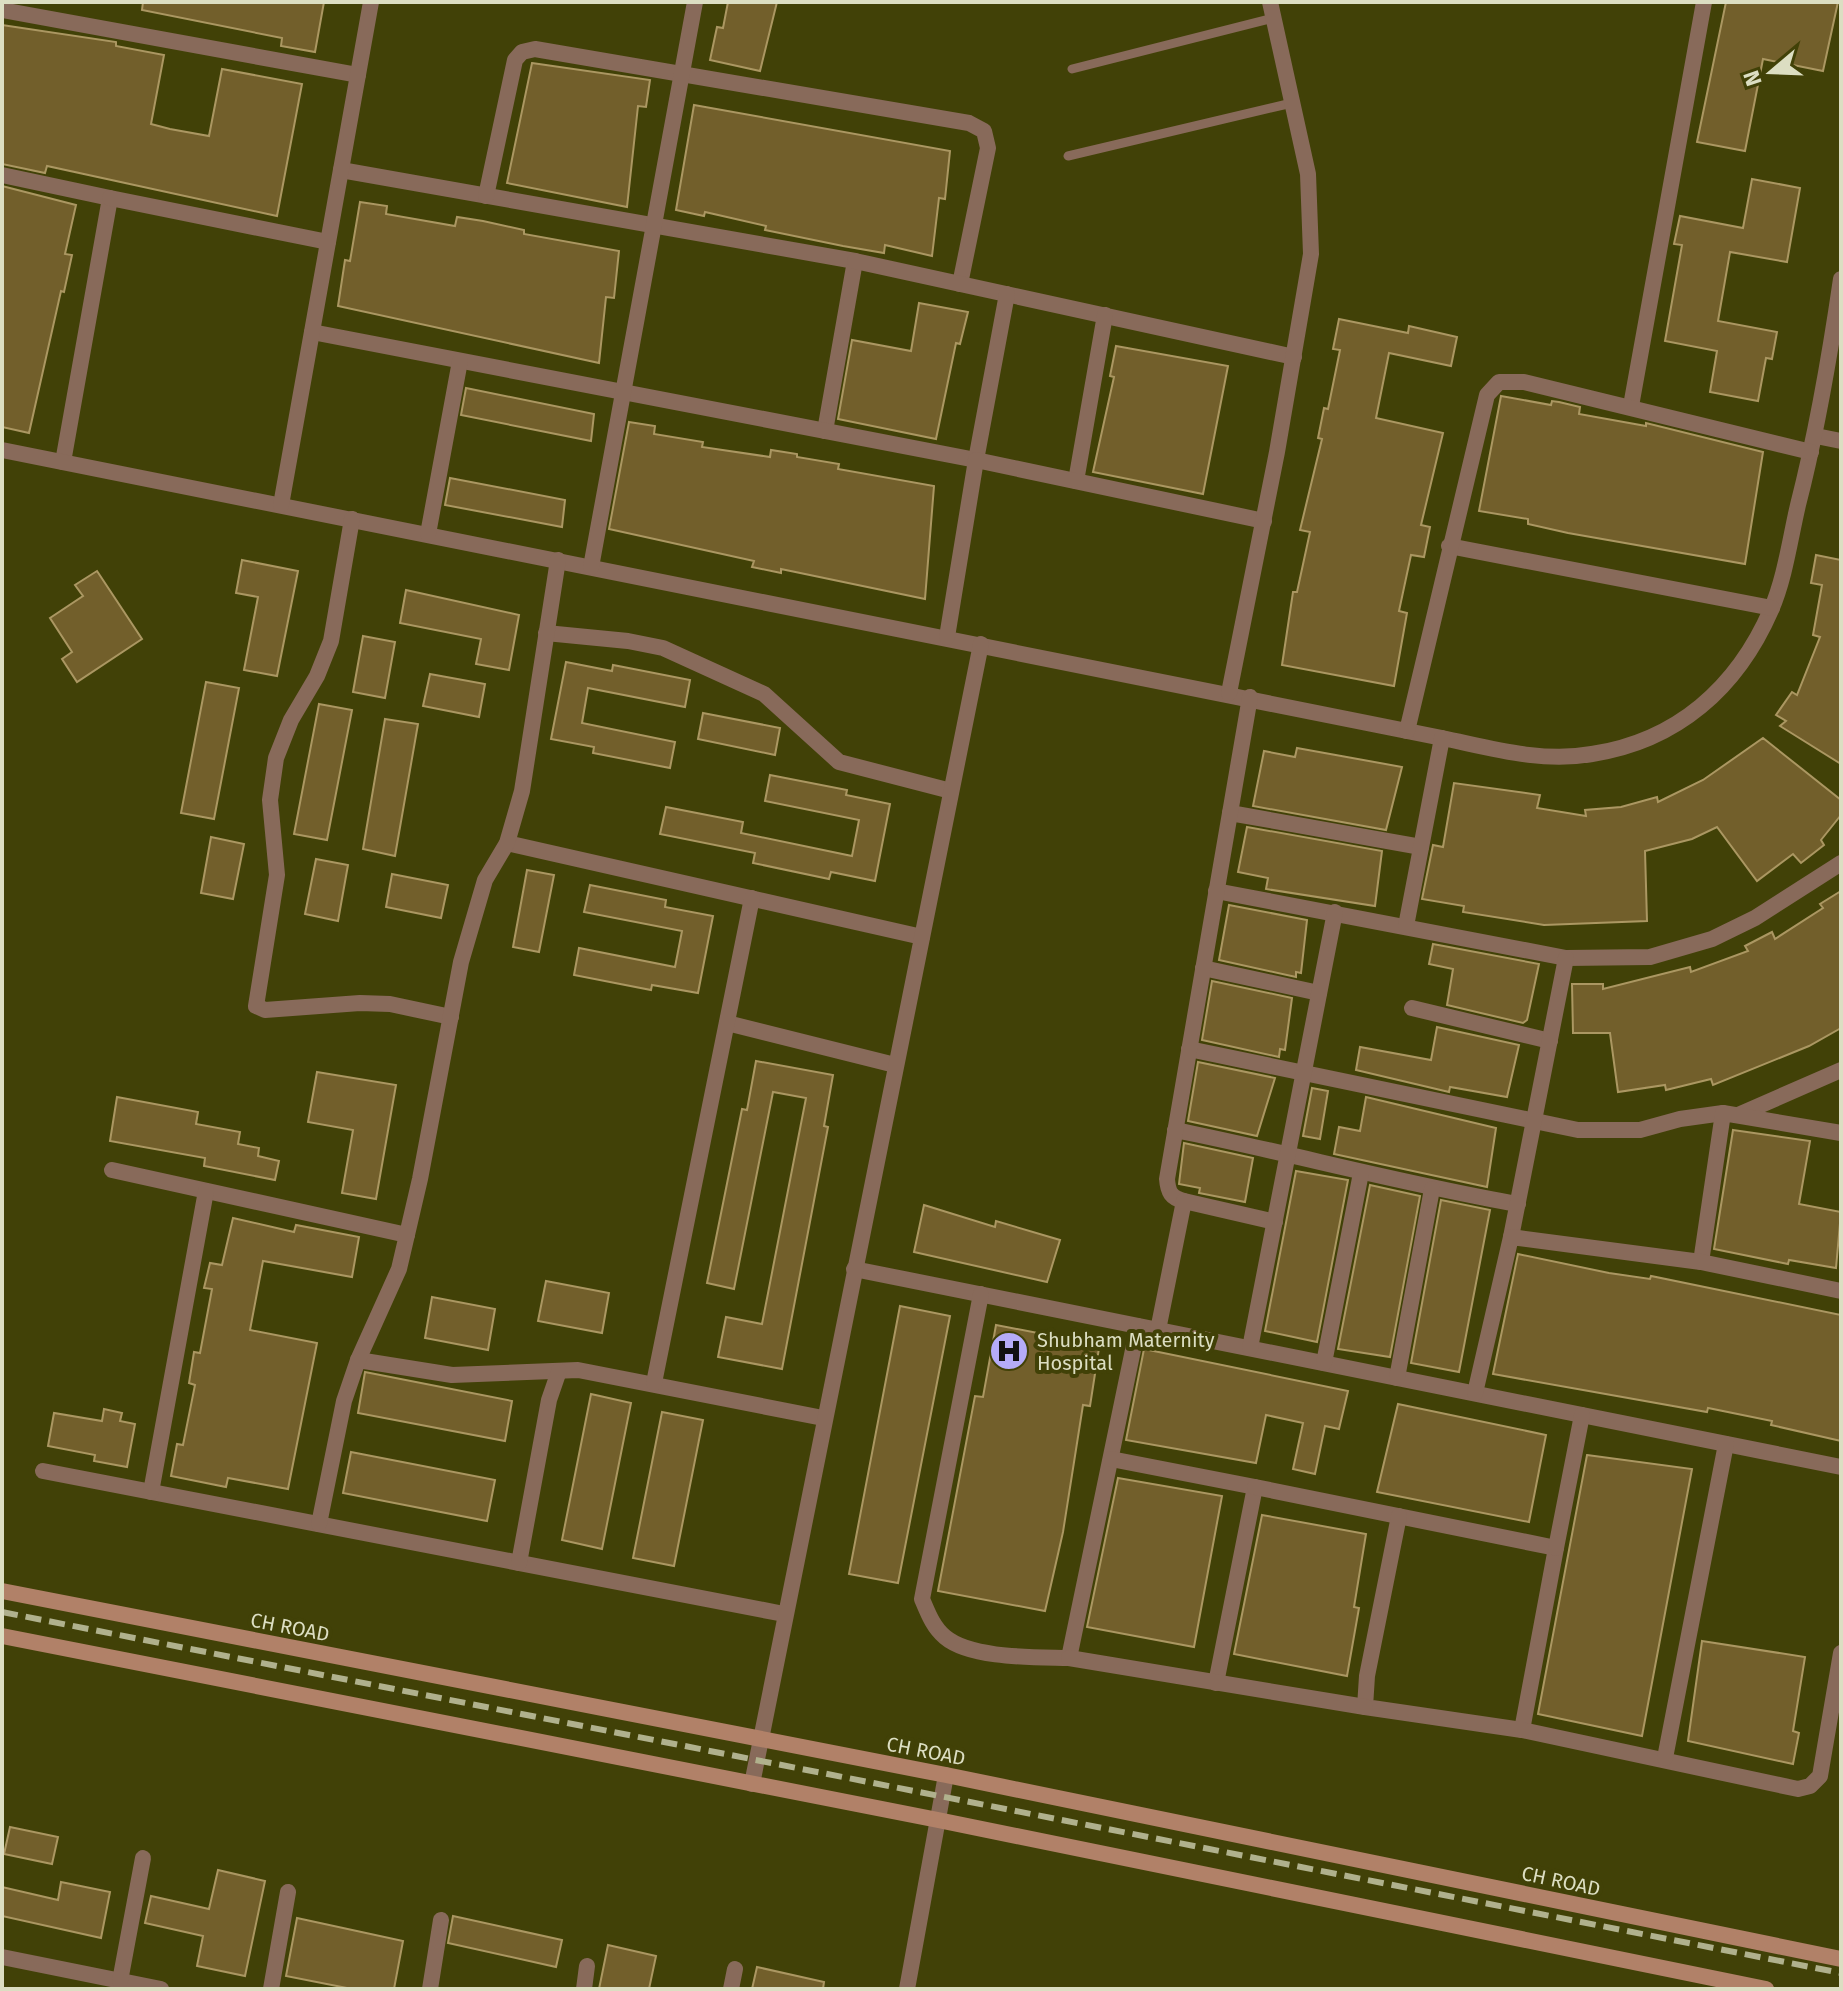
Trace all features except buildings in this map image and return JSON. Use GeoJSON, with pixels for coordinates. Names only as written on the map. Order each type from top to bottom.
{"type":"FeatureCollection","features":[{"type":"Feature","properties":{"kind":"street"},"geometry":{"type":"LineString","coordinates":[[281,505],[371,2]]}},
{"type":"Feature","properties":{"kind":"street"},"geometry":{"type":"LineString","coordinates":[[591,567],[695,2]]}},
{"type":"Feature","properties":{"kind":"street"},"geometry":{"type":"LineString","coordinates":[[1631,406],[1704,2]]}},
{"type":"Feature","properties":{"kind":"street"},"geometry":{"type":"LineString","coordinates":[[2,10],[358,75]]}},
{"type":"Feature","properties":{"kind":"street"},"geometry":{"type":"LineString","coordinates":[[1229,693],[1264,521],[1311,254],[1308,174],[1271,10]]}},
{"type":"Feature","properties":{"kind":"street"},"geometry":{"type":"LineString","coordinates":[[486,196],[515,60],[522,52],[535,49],[969,123],[984,131],[988,148],[960,284]]}},
{"type":"Feature","properties":{"kind":"street"},"geometry":{"type":"LineString","coordinates":[[341,170],[855,261],[1294,357]]}},
{"type":"Feature","properties":{"kind":"street"},"geometry":{"type":"LineString","coordinates":[[2,175],[328,242]]}},
{"type":"Feature","properties":{"kind":"street"},"geometry":{"type":"LineString","coordinates":[[63,462],[110,198]]}},
{"type":"Feature","properties":{"kind":"street"},"geometry":{"type":"LineString","coordinates":[[825,431],[855,261]]}},
{"type":"Feature","properties":{"kind":"street"},"geometry":{"type":"LineString","coordinates":[[2,450],[1250,697],[1442,738],[1541,757],[1589,755],[1632,746],[1672,727],[1709,704],[1741,666],[1772,608],[1833,365],[1841,286]]}},
{"type":"Feature","properties":{"kind":"street"},"geometry":{"type":"LineString","coordinates":[[947,637],[1007,294]]}},
{"type":"Feature","properties":{"kind":"street"},"geometry":{"type":"LineString","coordinates":[[1076,481],[1105,315]]}},
{"type":"Feature","properties":{"kind":"street"},"geometry":{"type":"LineString","coordinates":[[312,332],[976,460],[1264,521]]}},
{"type":"Feature","properties":{"kind":"street"},"geometry":{"type":"LineString","coordinates":[[428,534],[460,361]]}},
{"type":"Feature","properties":{"kind":"street"},"geometry":{"type":"LineString","coordinates":[[1407,731],[1449,546],[1491,388],[1509,380],[1524,382],[1813,444],[1841,441]]}},
{"type":"Feature","properties":{"kind":"street"},"geometry":{"type":"LineString","coordinates":[[352,519],[331,641],[317,676],[291,720],[276,758],[270,800],[277,875],[256,1006],[265,1010],[390,1004],[451,1017]]}},
{"type":"Feature","properties":{"kind":"street"},"geometry":{"type":"LineString","coordinates":[[1449,546],[1772,608]]}},
{"type":"Feature","properties":{"kind":"street"},"geometry":{"type":"LineString","coordinates":[[319,1524],[344,1401],[358,1360],[380,1318],[399,1269],[461,962],[485,880],[507,843],[522,791],[558,560]]}},
{"type":"Feature","properties":{"kind":"street"},"geometry":{"type":"LineString","coordinates":[[546,633],[628,641],[663,648],[764,694],[839,762],[951,791]]}},
{"type":"Feature","properties":{"kind":"street"},"geometry":{"type":"LineString","coordinates":[[752,1784],[758,1738],[981,644]]}},
{"type":"Feature","properties":{"kind":"street"},"geometry":{"type":"LineString","coordinates":[[1250,697],[1175,1130],[1168,1191],[1175,1199],[1275,1222]]}},
{"type":"Feature","properties":{"kind":"street"},"geometry":{"type":"LineString","coordinates":[[1406,926],[1442,738]]}},
{"type":"Feature","properties":{"kind":"street"},"geometry":{"type":"LineString","coordinates":[[1230,813],[1421,847]]}},
{"type":"Feature","properties":{"kind":"street"},"geometry":{"type":"LineString","coordinates":[[507,843],[922,937]]}},
{"type":"Feature","properties":{"kind":"street"},"geometry":{"type":"LineString","coordinates":[[1216,891],[1566,958],[1650,957],[1691,946],[1755,918],[1841,863]]}},
{"type":"Feature","properties":{"kind":"street"},"geometry":{"type":"LineString","coordinates":[[654,1383],[752,898]]}},
{"type":"Feature","properties":{"kind":"street"},"geometry":{"type":"LineString","coordinates":[[1250,1348],[1335,912]]}},
{"type":"Feature","properties":{"kind":"street"},"geometry":{"type":"LineString","coordinates":[[1475,1393],[1518,1204],[1566,958]]}},
{"type":"Feature","properties":{"kind":"street"},"geometry":{"type":"LineString","coordinates":[[1203,968],[1319,993]]}},
{"type":"Feature","properties":{"kind":"street"},"geometry":{"type":"LineString","coordinates":[[1412,1008],[1550,1041]]}},
{"type":"Feature","properties":{"kind":"street"},"geometry":{"type":"LineString","coordinates":[[727,1023],[895,1065]]}},
{"type":"Feature","properties":{"kind":"street"},"geometry":{"type":"LineString","coordinates":[[1189,1049],[1578,1130],[1640,1130],[1680,1119],[1730,1114],[1841,1133]]}},
{"type":"Feature","properties":{"kind":"street"},"geometry":{"type":"LineString","coordinates":[[1730,1114],[1841,1070]]}},
{"type":"Feature","properties":{"kind":"street"},"geometry":{"type":"LineString","coordinates":[[1701,1262],[1730,1114]]}},
{"type":"Feature","properties":{"kind":"street"},"geometry":{"type":"LineString","coordinates":[[1175,1130],[1288,1152],[1432,1189],[1518,1204]]}},
{"type":"Feature","properties":{"kind":"street"},"geometry":{"type":"LineString","coordinates":[[112,1170],[407,1235]]}},
{"type":"Feature","properties":{"kind":"street"},"geometry":{"type":"LineString","coordinates":[[1324,1363],[1361,1173]]}},
{"type":"Feature","properties":{"kind":"street"},"geometry":{"type":"LineString","coordinates":[[1397,1378],[1432,1189]]}},
{"type":"Feature","properties":{"kind":"street"},"geometry":{"type":"LineString","coordinates":[[151,1492],[206,1191]]}},
{"type":"Feature","properties":{"kind":"street"},"geometry":{"type":"LineString","coordinates":[[1158,1330],[1184,1201]]}},
{"type":"Feature","properties":{"kind":"street"},"geometry":{"type":"LineString","coordinates":[[1511,1237],[1701,1262],[1841,1291]]}},
{"type":"Feature","properties":{"kind":"street"},"geometry":{"type":"LineString","coordinates":[[854,1269],[1841,1467]]}},
{"type":"Feature","properties":{"kind":"street"},"geometry":{"type":"LineString","coordinates":[[981,1294],[922,1599],[934,1625],[947,1639],[967,1647],[1016,1656],[1069,1658],[1522,1730],[1665,1758],[1798,1789],[1810,1786],[1820,1776],[1841,1653]]}},
{"type":"Feature","properties":{"kind":"street"},"geometry":{"type":"LineString","coordinates":[[1069,1658],[1138,1326]]}},
{"type":"Feature","properties":{"kind":"street"},"geometry":{"type":"LineString","coordinates":[[358,1360],[452,1375],[578,1370],[823,1418]]}},
{"type":"Feature","properties":{"kind":"street"},"geometry":{"type":"LineString","coordinates":[[519,1563],[549,1400],[559,1371]]}},
{"type":"Feature","properties":{"kind":"street"},"geometry":{"type":"LineString","coordinates":[[1522,1730],[1582,1415]]}},
{"type":"Feature","properties":{"kind":"street"},"geometry":{"type":"LineString","coordinates":[[1665,1758],[1726,1444]]}},
{"type":"Feature","properties":{"kind":"street"},"geometry":{"type":"LineString","coordinates":[[1111,1459],[1556,1548]]}},
{"type":"Feature","properties":{"kind":"street"},"geometry":{"type":"LineString","coordinates":[[43,1471],[784,1614]]}},
{"type":"Feature","properties":{"kind":"street"},"geometry":{"type":"LineString","coordinates":[[1216,1683],[1255,1487]]}},
{"type":"Feature","properties":{"kind":"street"},"geometry":{"type":"LineString","coordinates":[[1365,1707],[1367,1676],[1399,1516]]}},
{"type":"Feature","properties":{"kind":"street","name":"CH ROAD"},"geometry":{"type":"LineString","coordinates":[[2,1591],[946,1775],[1841,1959]]}},
{"type":"Feature","properties":{"kind":"street"},"geometry":{"type":"LineString","coordinates":[[2,1636],[938,1820],[1766,1989]]}},
{"type":"Feature","properties":{"kind":"street"},"geometry":{"type":"LineString","coordinates":[[907,1989],[946,1775]]}},
{"type":"Feature","properties":{"kind":"street"},"geometry":{"type":"LineString","coordinates":[[120,1981],[143,1858]]}},
{"type":"Feature","properties":{"kind":"street"},"geometry":{"type":"LineString","coordinates":[[271,1989],[288,1892]]}},
{"type":"Feature","properties":{"kind":"street"},"geometry":{"type":"LineString","coordinates":[[430,1989],[441,1920]]}},
{"type":"Feature","properties":{"kind":"street"},"geometry":{"type":"LineString","coordinates":[[2,1957],[161,1989]]}},
{"type":"Feature","properties":{"kind":"street"},"geometry":{"type":"LineString","coordinates":[[584,1989],[587,1966]]}},
{"type":"Feature","properties":{"kind":"street"},"geometry":{"type":"LineString","coordinates":[[731,1989],[735,1969]]}},
{"type":"Feature","properties":{"kind":"lane"},"geometry":{"type":"LineString","coordinates":[[1072,69],[1271,10]]}},
{"type":"Feature","properties":{"kind":"lane"},"geometry":{"type":"LineString","coordinates":[[1068,156],[1292,103]]}},
{"type":"Feature","properties":{"kind":"railway"},"geometry":{"type":"LineString","coordinates":[[2,1612],[1841,1973]]}},
{"type":"Feature","properties":{"kind":"place","name":"Shubham Maternity Hospital"},"geometry":{"type":"Point","coordinates":[1009,1351]}}]}
